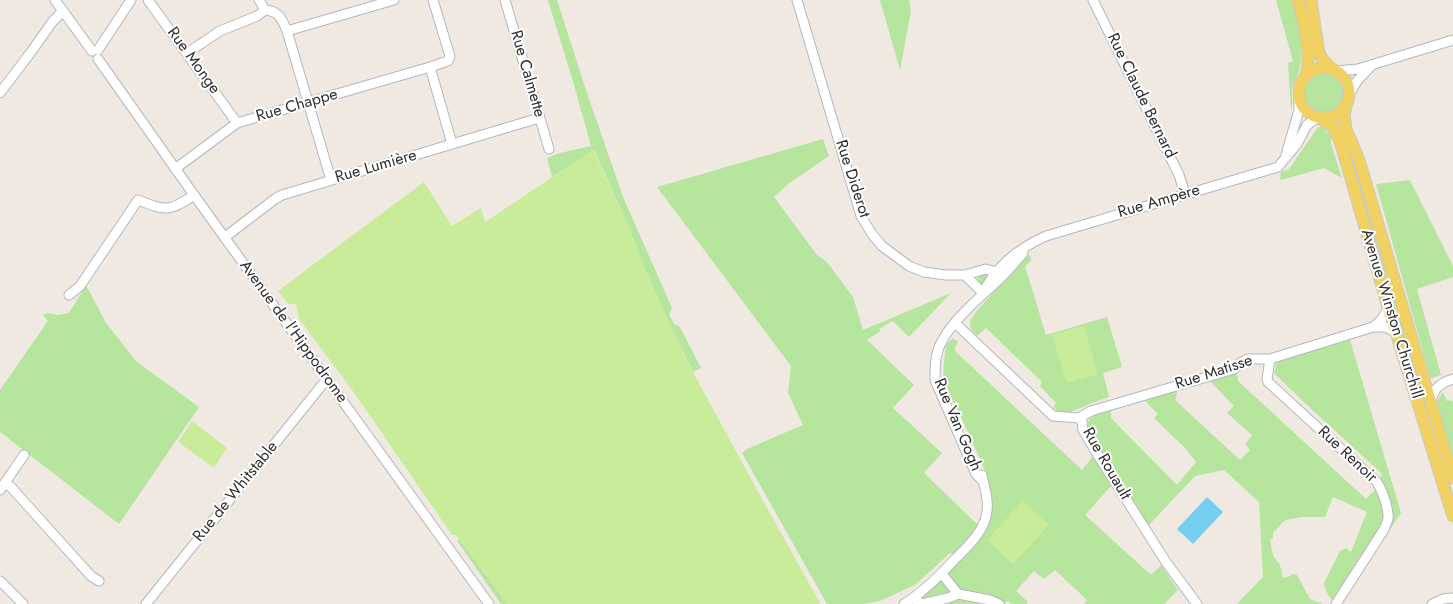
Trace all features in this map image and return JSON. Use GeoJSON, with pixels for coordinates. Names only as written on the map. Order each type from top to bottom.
{"type":"FeatureCollection","features":[{"type":"Feature","properties":{"kind":"main road"},"geometry":{"type":"LineString","coordinates":[[1298,0],[1304,25],[1308,56],[1306,76],[1301,84],[1299,97],[1302,106],[1306,111],[1319,118],[1334,117],[1340,113],[1348,100],[1349,89],[1346,80],[1323,60],[1318,50],[1311,0]]}},
{"type":"Feature","properties":{"kind":"main road"},"geometry":{"type":"LineString","coordinates":[[1306,76],[1317,69],[1326,68],[1335,71]]}},
{"type":"Feature","properties":{"kind":"main road","name":"Avenue Winston Churchill"},"geometry":{"type":"LineString","coordinates":[[1348,100],[1344,115],[1346,129],[1373,207],[1453,478]]}},
{"type":"Feature","properties":{"kind":"main road","name":"Avenue Winston Churchill"},"geometry":{"type":"LineString","coordinates":[[1319,118],[1333,127],[1340,141],[1388,307],[1453,516]]}},
{"type":"Feature","properties":{"kind":"street","name":"Avenue de l'Hippodrome"},"geometry":{"type":"LineString","coordinates":[[55,0],[96,53],[194,195],[487,603]]}},
{"type":"Feature","properties":{"kind":"street"},"geometry":{"type":"LineString","coordinates":[[96,53],[131,0]]}},
{"type":"Feature","properties":{"kind":"street","name":"Rue Monge"},"geometry":{"type":"LineString","coordinates":[[148,0],[238,123]]}},
{"type":"Feature","properties":{"kind":"street"},"geometry":{"type":"LineString","coordinates":[[260,0],[265,10]]}},
{"type":"Feature","properties":{"kind":"street"},"geometry":{"type":"LineString","coordinates":[[287,31],[394,0]]}},
{"type":"Feature","properties":{"kind":"street","name":"Rue Chappe"},"geometry":{"type":"LineString","coordinates":[[176,169],[238,123],[448,61],[450,56],[433,0]]}},
{"type":"Feature","properties":{"kind":"street","name":"Rue Calmette"},"geometry":{"type":"LineString","coordinates":[[505,0],[549,148]]}},
{"type":"Feature","properties":{"kind":"street","name":"Rue Diderot"},"geometry":{"type":"LineString","coordinates":[[796,0],[861,216],[868,228],[882,246],[909,266],[924,272],[946,275],[965,275],[986,269],[996,272]]}},
{"type":"Feature","properties":{"kind":"street","name":"Rue Claude Bernard"},"geometry":{"type":"LineString","coordinates":[[1094,0],[1179,175],[1185,194]]}},
{"type":"Feature","properties":{"kind":"street"},"geometry":{"type":"LineString","coordinates":[[187,53],[220,31],[257,16],[265,10],[272,10],[279,16],[287,31],[331,180]]}},
{"type":"Feature","properties":{"kind":"street"},"geometry":{"type":"LineString","coordinates":[[0,93],[53,21],[63,11]]}},
{"type":"Feature","properties":{"kind":"street"},"geometry":{"type":"LineString","coordinates":[[1335,71],[1352,70],[1453,40]]}},
{"type":"Feature","properties":{"kind":"street"},"geometry":{"type":"LineString","coordinates":[[1348,100],[1360,77],[1374,64]]}},
{"type":"Feature","properties":{"kind":"street"},"geometry":{"type":"LineString","coordinates":[[430,67],[452,144]]}},
{"type":"Feature","properties":{"kind":"street"},"geometry":{"type":"LineString","coordinates":[[1285,158],[1299,110],[1299,97]]}},
{"type":"Feature","properties":{"kind":"street","name":"Rue Lumière"},"geometry":{"type":"LineString","coordinates":[[225,237],[277,197],[539,118]]}},
{"type":"Feature","properties":{"kind":"street","name":"Rue Ampère"},"geometry":{"type":"LineString","coordinates":[[983,293],[996,272],[1015,253],[1046,236],[1274,168],[1281,164],[1299,141],[1308,126],[1319,118]]}},
{"type":"Feature","properties":{"kind":"street"},"geometry":{"type":"LineString","coordinates":[[69,295],[80,286],[138,200],[158,208],[168,209],[182,203],[194,195]]}},
{"type":"Feature","properties":{"kind":"street","name":"Rue Ampère"},"geometry":{"type":"LineString","coordinates":[[935,370],[937,353],[941,342],[955,323],[1030,245]]}},
{"type":"Feature","properties":{"kind":"street"},"geometry":{"type":"LineString","coordinates":[[996,272],[996,282]]}},
{"type":"Feature","properties":{"kind":"street"},"geometry":{"type":"LineString","coordinates":[[965,275],[983,293]]}},
{"type":"Feature","properties":{"kind":"street"},"geometry":{"type":"LineString","coordinates":[[1373,327],[1385,316],[1388,307]]}},
{"type":"Feature","properties":{"kind":"street","name":"Rue Rouault"},"geometry":{"type":"LineString","coordinates":[[955,323],[1053,416],[1079,418],[1082,422],[1083,430],[1096,452],[1166,562],[1197,604]]}},
{"type":"Feature","properties":{"kind":"street"},"geometry":{"type":"LineString","coordinates":[[1373,327],[1386,327],[1396,333]]}},
{"type":"Feature","properties":{"kind":"street","name":"Rue Matisse"},"geometry":{"type":"LineString","coordinates":[[1079,418],[1091,410],[1234,369],[1240,363],[1248,359],[1270,358],[1373,327]]}},
{"type":"Feature","properties":{"kind":"street","name":"Rue Renoir"},"geometry":{"type":"LineString","coordinates":[[1270,358],[1267,379],[1268,382],[1376,481],[1384,498],[1388,518],[1383,531],[1336,604]]}},
{"type":"Feature","properties":{"kind":"street","name":"Rue Van Gogh"},"geometry":{"type":"LineString","coordinates":[[904,604],[929,586],[942,574],[977,535],[984,524],[987,513],[988,499],[981,472],[935,370]]}},
{"type":"Feature","properties":{"kind":"street"},"geometry":{"type":"LineString","coordinates":[[1431,401],[1434,392],[1442,383],[1453,378]]}},
{"type":"Feature","properties":{"kind":"street","name":"Rue de Whitstable"},"geometry":{"type":"LineString","coordinates":[[146,604],[318,390],[328,380]]}},
{"type":"Feature","properties":{"kind":"street"},"geometry":{"type":"LineString","coordinates":[[1425,382],[1442,383]]}},
{"type":"Feature","properties":{"kind":"street"},"geometry":{"type":"LineString","coordinates":[[24,455],[2,486],[18,494],[91,576],[99,581]]}},
{"type":"Feature","properties":{"kind":"street"},"geometry":{"type":"LineString","coordinates":[[942,574],[958,594]]}},
{"type":"Feature","properties":{"kind":"street"},"geometry":{"type":"LineString","coordinates":[[0,581],[23,604]]}},
{"type":"Feature","properties":{"kind":"street"},"geometry":{"type":"LineString","coordinates":[[1443,599],[1453,589]]}},
{"type":"Feature","properties":{"kind":"street"},"geometry":{"type":"LineString","coordinates":[[913,598],[922,604],[958,594],[990,600],[999,604]]}},
{"type":"Feature","properties":{"kind":"street"},"geometry":{"type":"LineString","coordinates":[[1432,604],[1443,599],[1453,598]]}},
{"type":"Feature","properties":{"kind":"green space"},"geometry":{"type":"Polygon","coordinates":[[[548,0],[557,0],[623,197],[672,308],[669,314],[674,324],[680,327],[701,368],[693,372],[664,312],[627,223],[594,150],[552,177],[547,158],[560,153],[591,146],[548,0]]]}},
{"type":"Feature","properties":{"kind":"green space"},"geometry":{"type":"Polygon","coordinates":[[[880,0],[909,0],[911,11],[900,70],[880,0]]]}},
{"type":"Feature","properties":{"kind":"green space"},"geometry":{"type":"Polygon","coordinates":[[[1276,0],[1294,0],[1301,35],[1301,62],[1293,84],[1291,110],[1288,63],[1293,61],[1276,0]]]}},
{"type":"Feature","properties":{"kind":"green space"},"geometry":{"type":"Polygon","coordinates":[[[1325,72],[1340,78],[1346,93],[1340,108],[1325,114],[1310,108],[1304,93],[1310,78],[1325,72]]]}},
{"type":"Feature","properties":{"kind":"green space"},"geometry":{"type":"Polygon","coordinates":[[[1318,127],[1323,128],[1331,136],[1331,144],[1342,178],[1324,168],[1281,180],[1281,172],[1289,169],[1318,127]]]}},
{"type":"Feature","properties":{"kind":"green space"},"geometry":{"type":"Polygon","coordinates":[[[1342,129],[1350,148],[1409,341],[1403,343],[1340,130],[1342,129]]]}},
{"type":"Feature","properties":{"kind":"green space"},"geometry":{"type":"Polygon","coordinates":[[[823,139],[829,156],[788,184],[774,197],[817,255],[826,261],[853,297],[863,330],[951,293],[909,337],[893,321],[879,329],[881,331],[867,340],[914,385],[893,408],[942,453],[924,473],[976,523],[982,526],[984,524],[983,481],[988,477],[943,381],[946,345],[953,338],[958,342],[954,350],[1082,470],[1093,456],[1112,485],[1085,515],[1150,574],[1161,565],[1178,590],[1164,604],[1084,604],[1087,600],[1055,570],[1044,579],[1034,571],[1016,591],[1028,602],[1027,604],[1012,604],[1008,601],[1003,604],[904,604],[957,557],[950,553],[915,585],[880,601],[864,604],[827,604],[742,453],[747,449],[803,425],[788,393],[791,366],[657,187],[823,139]]]}},
{"type":"Feature","properties":{"kind":"green space"},"geometry":{"type":"Polygon","coordinates":[[[593,150],[627,223],[644,267],[688,363],[820,603],[819,604],[508,604],[456,535],[452,535],[353,391],[299,319],[295,304],[288,304],[278,291],[424,182],[452,226],[481,208],[485,222],[593,150]]]}},
{"type":"Feature","properties":{"kind":"green space"},"geometry":{"type":"Polygon","coordinates":[[[1410,180],[1453,266],[1453,277],[1417,289],[1441,375],[1432,378],[1430,377],[1376,184],[1410,180]]]}},
{"type":"Feature","properties":{"kind":"green space"},"geometry":{"type":"Polygon","coordinates":[[[1030,255],[1031,261],[1025,266],[1046,335],[1107,317],[1122,367],[1103,373],[1109,397],[1063,415],[1053,407],[1056,403],[1040,386],[1042,382],[986,328],[977,336],[971,329],[970,321],[975,313],[1022,260],[1030,255]]]}},
{"type":"Feature","properties":{"kind":"green space"},"geometry":{"type":"Polygon","coordinates":[[[986,271],[991,274],[984,283],[981,284],[977,282],[978,277],[986,271]]]}},
{"type":"Feature","properties":{"kind":"green space"},"geometry":{"type":"Polygon","coordinates":[[[86,285],[106,323],[137,362],[199,407],[119,524],[0,432],[0,390],[48,321],[43,315],[47,313],[58,315],[69,313],[86,285]]]}},
{"type":"Feature","properties":{"kind":"green space"},"geometry":{"type":"Polygon","coordinates":[[[1084,326],[1098,374],[1067,383],[1052,335],[1084,326]]]}},
{"type":"Feature","properties":{"kind":"green space"},"geometry":{"type":"Polygon","coordinates":[[[1350,340],[1401,513],[1387,534],[1383,531],[1336,603],[1328,594],[1324,583],[1340,551],[1346,548],[1351,552],[1367,512],[1333,497],[1325,517],[1303,517],[1285,520],[1273,533],[1273,538],[1270,540],[1273,556],[1280,565],[1283,578],[1291,576],[1291,574],[1297,575],[1310,599],[1323,604],[1237,604],[1263,577],[1259,502],[1224,470],[1195,476],[1148,526],[1089,433],[1088,423],[1092,417],[1111,410],[1111,418],[1177,485],[1196,462],[1186,449],[1154,418],[1158,414],[1144,400],[1176,391],[1177,393],[1175,400],[1240,460],[1250,450],[1245,444],[1252,435],[1227,413],[1234,406],[1209,380],[1237,373],[1238,381],[1366,499],[1379,486],[1379,479],[1382,476],[1380,472],[1274,373],[1277,361],[1350,340]]]}},
{"type":"Feature","properties":{"kind":"green space"},"geometry":{"type":"Polygon","coordinates":[[[1411,347],[1453,493],[1453,504],[1406,348],[1411,347]]]}},
{"type":"Feature","properties":{"kind":"green space"},"geometry":{"type":"Polygon","coordinates":[[[1443,392],[1447,401],[1452,400],[1453,402],[1453,458],[1437,402],[1443,392]]]}},
{"type":"Feature","properties":{"kind":"green space"},"geometry":{"type":"Polygon","coordinates":[[[192,421],[227,448],[214,468],[178,442],[192,421]]]}},
{"type":"Feature","properties":{"kind":"green space"},"geometry":{"type":"Polygon","coordinates":[[[1023,501],[1049,525],[1013,564],[987,540],[1023,501]]]}},
{"type":"Feature","properties":{"kind":"green space"},"geometry":{"type":"Polygon","coordinates":[[[459,539],[508,604],[501,604],[458,542],[459,539]]]}},
{"type":"Feature","properties":{"kind":"water"},"geometry":{"type":"Polygon","coordinates":[[[1207,497],[1223,512],[1193,544],[1177,529],[1207,497]]]}}]}
